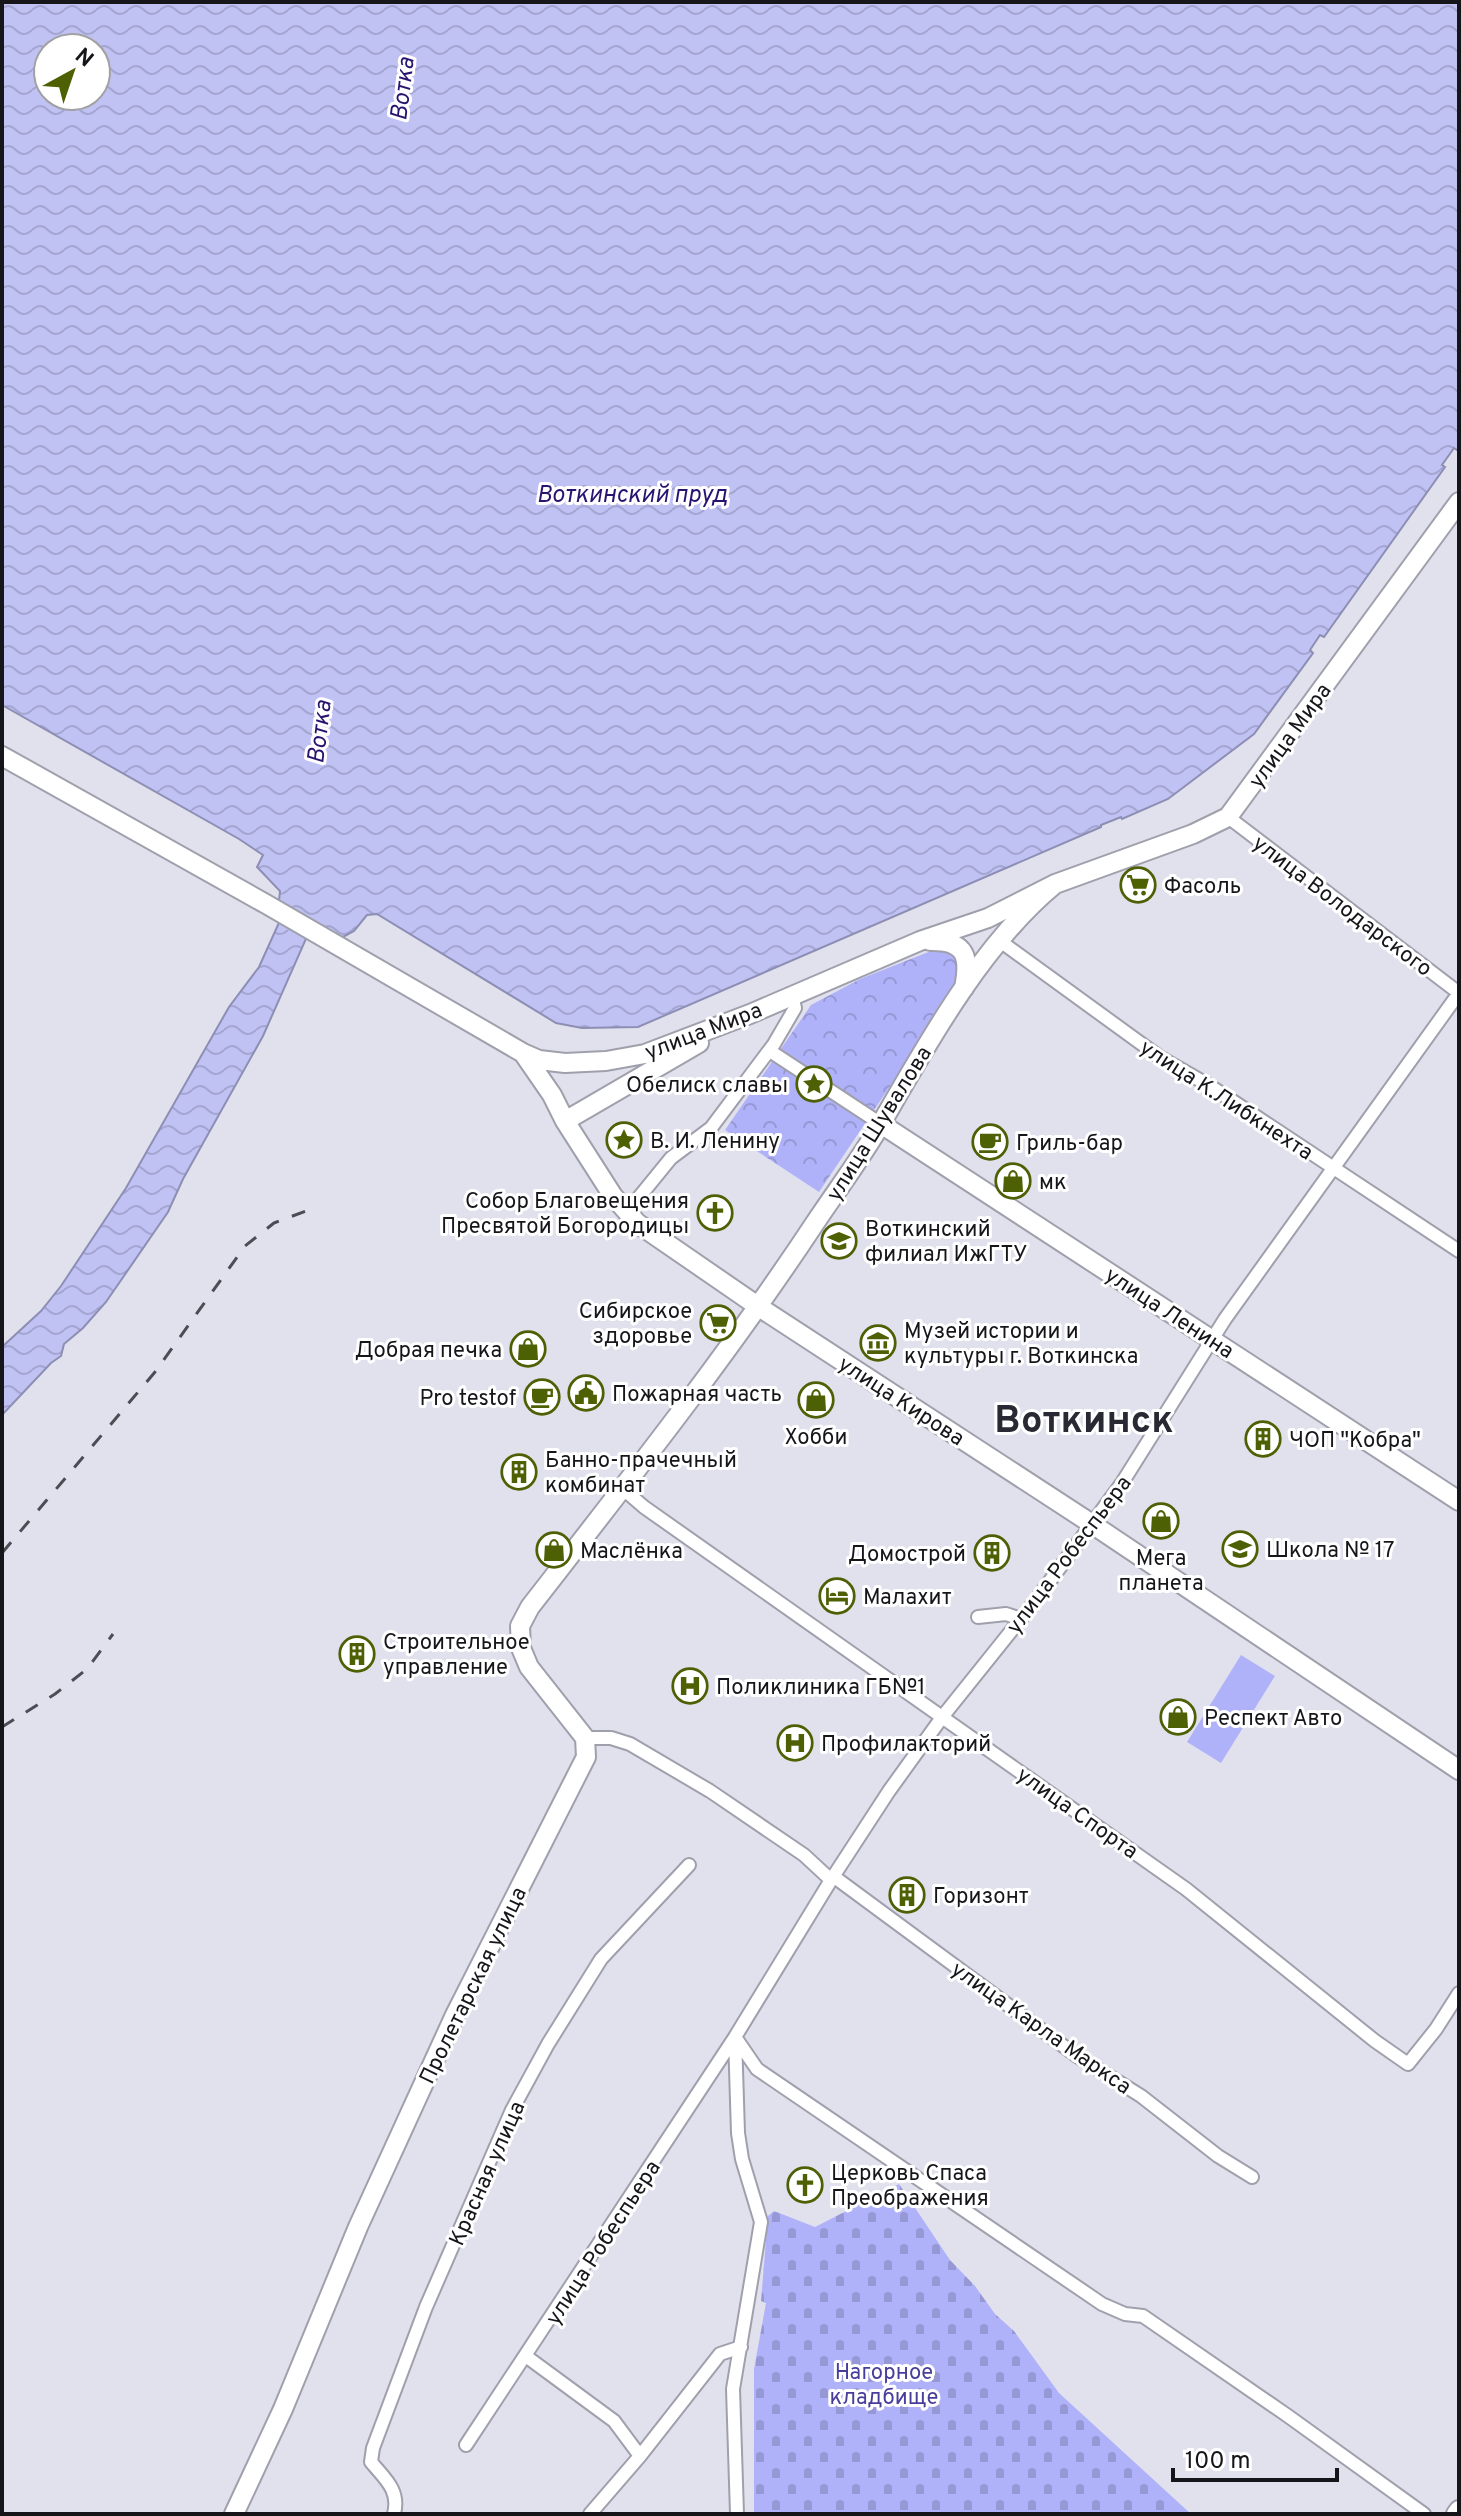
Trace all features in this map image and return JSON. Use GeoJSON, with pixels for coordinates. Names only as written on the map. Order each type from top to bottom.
{"type":"FeatureCollection","features":[{"type":"Feature","properties":{"kind":"main road","name":"улица Мира"},"geometry":{"type":"LineString","coordinates":[[523,1053],[539,1060],[565,1063],[626,1059],[750,1014],[920,941],[988,918],[1055,884],[1193,834],[1228,817],[1459,502]]}},
{"type":"Feature","properties":{"kind":"main road"},"geometry":{"type":"LineString","coordinates":[[2,756],[523,1053]]}},
{"type":"Feature","properties":{"kind":"main road","name":"улица Мира"},"geometry":{"type":"LineString","coordinates":[[963,991],[1034,901],[1055,884]]}},
{"type":"Feature","properties":{"kind":"main road"},"geometry":{"type":"LineString","coordinates":[[920,941],[941,940],[961,948],[967,957],[968,967],[963,991]]}},
{"type":"Feature","properties":{"kind":"main road","name":"улица Шувалова"},"geometry":{"type":"LineString","coordinates":[[622,1488],[759,1307],[881,1124],[911,1070],[963,991]]}},
{"type":"Feature","properties":{"kind":"main road"},"geometry":{"type":"LineString","coordinates":[[565,1121],[750,1014]]}},
{"type":"Feature","properties":{"kind":"main road","name":"улица Кирова"},"geometry":{"type":"LineString","coordinates":[[523,1053],[613,1196],[656,1237],[1459,1770]]}},
{"type":"Feature","properties":{"kind":"main road","name":"улица Ленина"},"geometry":{"type":"LineString","coordinates":[[881,1124],[1459,1501]]}},
{"type":"Feature","properties":{"kind":"main road"},"geometry":{"type":"LineString","coordinates":[[585,1738],[529,1667],[521,1648],[520,1626],[530,1607],[622,1488]]}},
{"type":"Feature","properties":{"kind":"main road","name":"Пролетарская улица"},"geometry":{"type":"LineString","coordinates":[[234,2514],[283,2409],[358,2227],[455,2015],[585,1761],[585,1738]]}},
{"type":"Feature","properties":{"kind":"street","name":"улица Володарского"},"geometry":{"type":"LineString","coordinates":[[1228,817],[1459,993]]}},
{"type":"Feature","properties":{"kind":"street","name":"улица К.Либкнехта"},"geometry":{"type":"LineString","coordinates":[[1000,941],[1161,1058],[1210,1086],[1459,1251]]}},
{"type":"Feature","properties":{"kind":"street","name":"улица Робеспьера"},"geometry":{"type":"LineString","coordinates":[[466,2445],[527,2357],[735,2037],[889,1791],[1122,1483],[1212,1340],[1459,993]]}},
{"type":"Feature","properties":{"kind":"street"},"geometry":{"type":"LineString","coordinates":[[627,1212],[671,1158],[711,1128],[719,1118],[774,1044],[795,1008],[792,995]]}},
{"type":"Feature","properties":{"kind":"street"},"geometry":{"type":"LineString","coordinates":[[773,1053],[881,1124]]}},
{"type":"Feature","properties":{"kind":"street","name":"улица Спорта"},"geometry":{"type":"LineString","coordinates":[[622,1488],[644,1507],[1186,1889],[1408,2064],[1459,1993]]}},
{"type":"Feature","properties":{"kind":"street"},"geometry":{"type":"LineString","coordinates":[[978,1617],[1006,1614],[1021,1619]]}},
{"type":"Feature","properties":{"kind":"street","name":"улица Карла Маркса"},"geometry":{"type":"LineString","coordinates":[[585,1738],[611,1738],[630,1744],[710,1791],[804,1855],[1077,2056],[1141,2096],[1218,2156],[1252,2177]]}},
{"type":"Feature","properties":{"kind":"street","name":"Красная улица"},"geometry":{"type":"LineString","coordinates":[[394,2514],[396,2495],[389,2481],[371,2462],[373,2448],[426,2307],[512,2110],[548,2044],[601,1959],[689,1865]]}},
{"type":"Feature","properties":{"kind":"street"},"geometry":{"type":"LineString","coordinates":[[735,2037],[738,2133],[742,2159],[761,2222],[733,2389],[737,2514]]}},
{"type":"Feature","properties":{"kind":"street"},"geometry":{"type":"LineString","coordinates":[[735,2037],[757,2069],[897,2167],[1102,2304],[1125,2314],[1143,2316],[1424,2514]]}},
{"type":"Feature","properties":{"kind":"street"},"geometry":{"type":"LineString","coordinates":[[590,2514],[720,2354],[741,2347]]}},
{"type":"Feature","properties":{"kind":"street"},"geometry":{"type":"LineString","coordinates":[[527,2357],[614,2421],[640,2456]]}},
{"type":"Feature","properties":{"kind":"green space"},"geometry":{"type":"Polygon","coordinates":[[[936,949],[962,956],[962,979],[819,1192],[725,1130],[811,1005],[860,979],[936,949]]]}},
{"type":"Feature","properties":{"kind":"green space"},"geometry":{"type":"Polygon","coordinates":[[[620,1123],[638,1137],[624,1155],[606,1141],[620,1123]]]}},
{"type":"Feature","properties":{"kind":"green space"},"geometry":{"type":"Polygon","coordinates":[[[1241,1655],[1275,1676],[1221,1763],[1187,1742],[1241,1655]]]}},
{"type":"Feature","properties":{"kind":"green space","name":"Нагорное кладбище"},"geometry":{"type":"Polygon","coordinates":[[[899,2184],[950,2260],[975,2286],[995,2314],[1014,2331],[1059,2393],[1191,2514],[754,2514],[754,2369],[766,2303],[761,2301],[768,2216],[774,2211],[815,2227],[899,2184]]]}},
{"type":"Feature","properties":{"kind":"water","name":"Воткинский пруд"},"geometry":{"type":"Polygon","coordinates":[[[2,2],[1459,2],[1459,447],[1457,450],[1454,448],[1442,465],[1445,467],[1324,637],[1320,635],[1310,650],[1313,653],[1254,734],[1168,799],[1101,825],[638,1027],[582,1028],[556,1023],[377,914],[367,915],[354,931],[341,938],[279,901],[280,891],[257,867],[263,855],[2,705],[2,2]]]}},
{"type":"Feature","properties":{"kind":"water"},"geometry":{"type":"Polygon","coordinates":[[[282,916],[309,932],[263,1036],[183,1179],[168,1212],[106,1302],[64,1344],[61,1356],[2,1415],[2,1347],[41,1311],[61,1286],[126,1188],[229,1007],[259,967],[282,916]]]}},
{"type":"Feature","properties":{"kind":"railway"},"geometry":{"type":"LineString","coordinates":[[2,1553],[155,1372],[245,1246],[274,1223],[306,1211]]}},
{"type":"Feature","properties":{"kind":"railway"},"geometry":{"type":"LineString","coordinates":[[2,1727],[55,1694],[87,1669],[113,1634]]}},
{"type":"Feature","properties":{"kind":"place","name":"Фасоль"},"geometry":{"type":"Point","coordinates":[1138,885]}},
{"type":"Feature","properties":{"kind":"place","name":"Обелиск славы"},"geometry":{"type":"Point","coordinates":[814,1084]}},
{"type":"Feature","properties":{"kind":"place","name":"В. И. Ленину"},"geometry":{"type":"Point","coordinates":[624,1140]}},
{"type":"Feature","properties":{"kind":"place","name":"Гриль-бар"},"geometry":{"type":"Point","coordinates":[990,1142]}},
{"type":"Feature","properties":{"kind":"place","name":"мк"},"geometry":{"type":"Point","coordinates":[1013,1181]}},
{"type":"Feature","properties":{"kind":"place","name":"Собор Благовещения Пресвятой Богородицы"},"geometry":{"type":"Point","coordinates":[715,1213]}},
{"type":"Feature","properties":{"kind":"place","name":"Воткинский филиал ИжГТУ"},"geometry":{"type":"Point","coordinates":[839,1241]}},
{"type":"Feature","properties":{"kind":"place","name":"Сибирское здоровье"},"geometry":{"type":"Point","coordinates":[718,1323]}},
{"type":"Feature","properties":{"kind":"place","name":"Музей истории и культуры г. Воткинска"},"geometry":{"type":"Point","coordinates":[878,1343]}},
{"type":"Feature","properties":{"kind":"place","name":"Добрая печка"},"geometry":{"type":"Point","coordinates":[528,1349]}},
{"type":"Feature","properties":{"kind":"place","name":"Пожарная часть"},"geometry":{"type":"Point","coordinates":[586,1393]}},
{"type":"Feature","properties":{"kind":"place","name":"Pro testof"},"geometry":{"type":"Point","coordinates":[542,1397]}},
{"type":"Feature","properties":{"kind":"place","name":"Хобби"},"geometry":{"type":"Point","coordinates":[816,1400]}},
{"type":"Feature","properties":{"kind":"place","name":"ЧОП \"Кобра\""},"geometry":{"type":"Point","coordinates":[1263,1439]}},
{"type":"Feature","properties":{"kind":"place","name":"Банно-прачечный комбинат"},"geometry":{"type":"Point","coordinates":[519,1472]}},
{"type":"Feature","properties":{"kind":"place","name":"Мега планета"},"geometry":{"type":"Point","coordinates":[1161,1521]}},
{"type":"Feature","properties":{"kind":"place","name":"Школа № 17"},"geometry":{"type":"Point","coordinates":[1240,1549]}},
{"type":"Feature","properties":{"kind":"place","name":"Маслёнка"},"geometry":{"type":"Point","coordinates":[554,1550]}},
{"type":"Feature","properties":{"kind":"place","name":"Домострой"},"geometry":{"type":"Point","coordinates":[992,1553]}},
{"type":"Feature","properties":{"kind":"place","name":"Малахит"},"geometry":{"type":"Point","coordinates":[837,1596]}},
{"type":"Feature","properties":{"kind":"place","name":"Строительное управление"},"geometry":{"type":"Point","coordinates":[357,1654]}},
{"type":"Feature","properties":{"kind":"place","name":"Поликлиника ГБ№1"},"geometry":{"type":"Point","coordinates":[690,1686]}},
{"type":"Feature","properties":{"kind":"place","name":"Респект Авто"},"geometry":{"type":"Point","coordinates":[1178,1717]}},
{"type":"Feature","properties":{"kind":"place","name":"Профилакторий"},"geometry":{"type":"Point","coordinates":[795,1743]}},
{"type":"Feature","properties":{"kind":"place","name":"Горизонт"},"geometry":{"type":"Point","coordinates":[907,1895]}},
{"type":"Feature","properties":{"kind":"place","name":"Церковь Спаса Преображения"},"geometry":{"type":"Point","coordinates":[805,2185]}},
{"type":"Feature","properties":{"kind":"district","name":"Воткинск"},"geometry":{"type":"Point","coordinates":[1084,1419]}},
{"type":"Feature","properties":{"kind":"water label","name":"Вотка"},"geometry":{"type":"Point","coordinates":[402,89]}},
{"type":"Feature","properties":{"kind":"water label","name":"Вотка"},"geometry":{"type":"Point","coordinates":[319,732]}}]}
